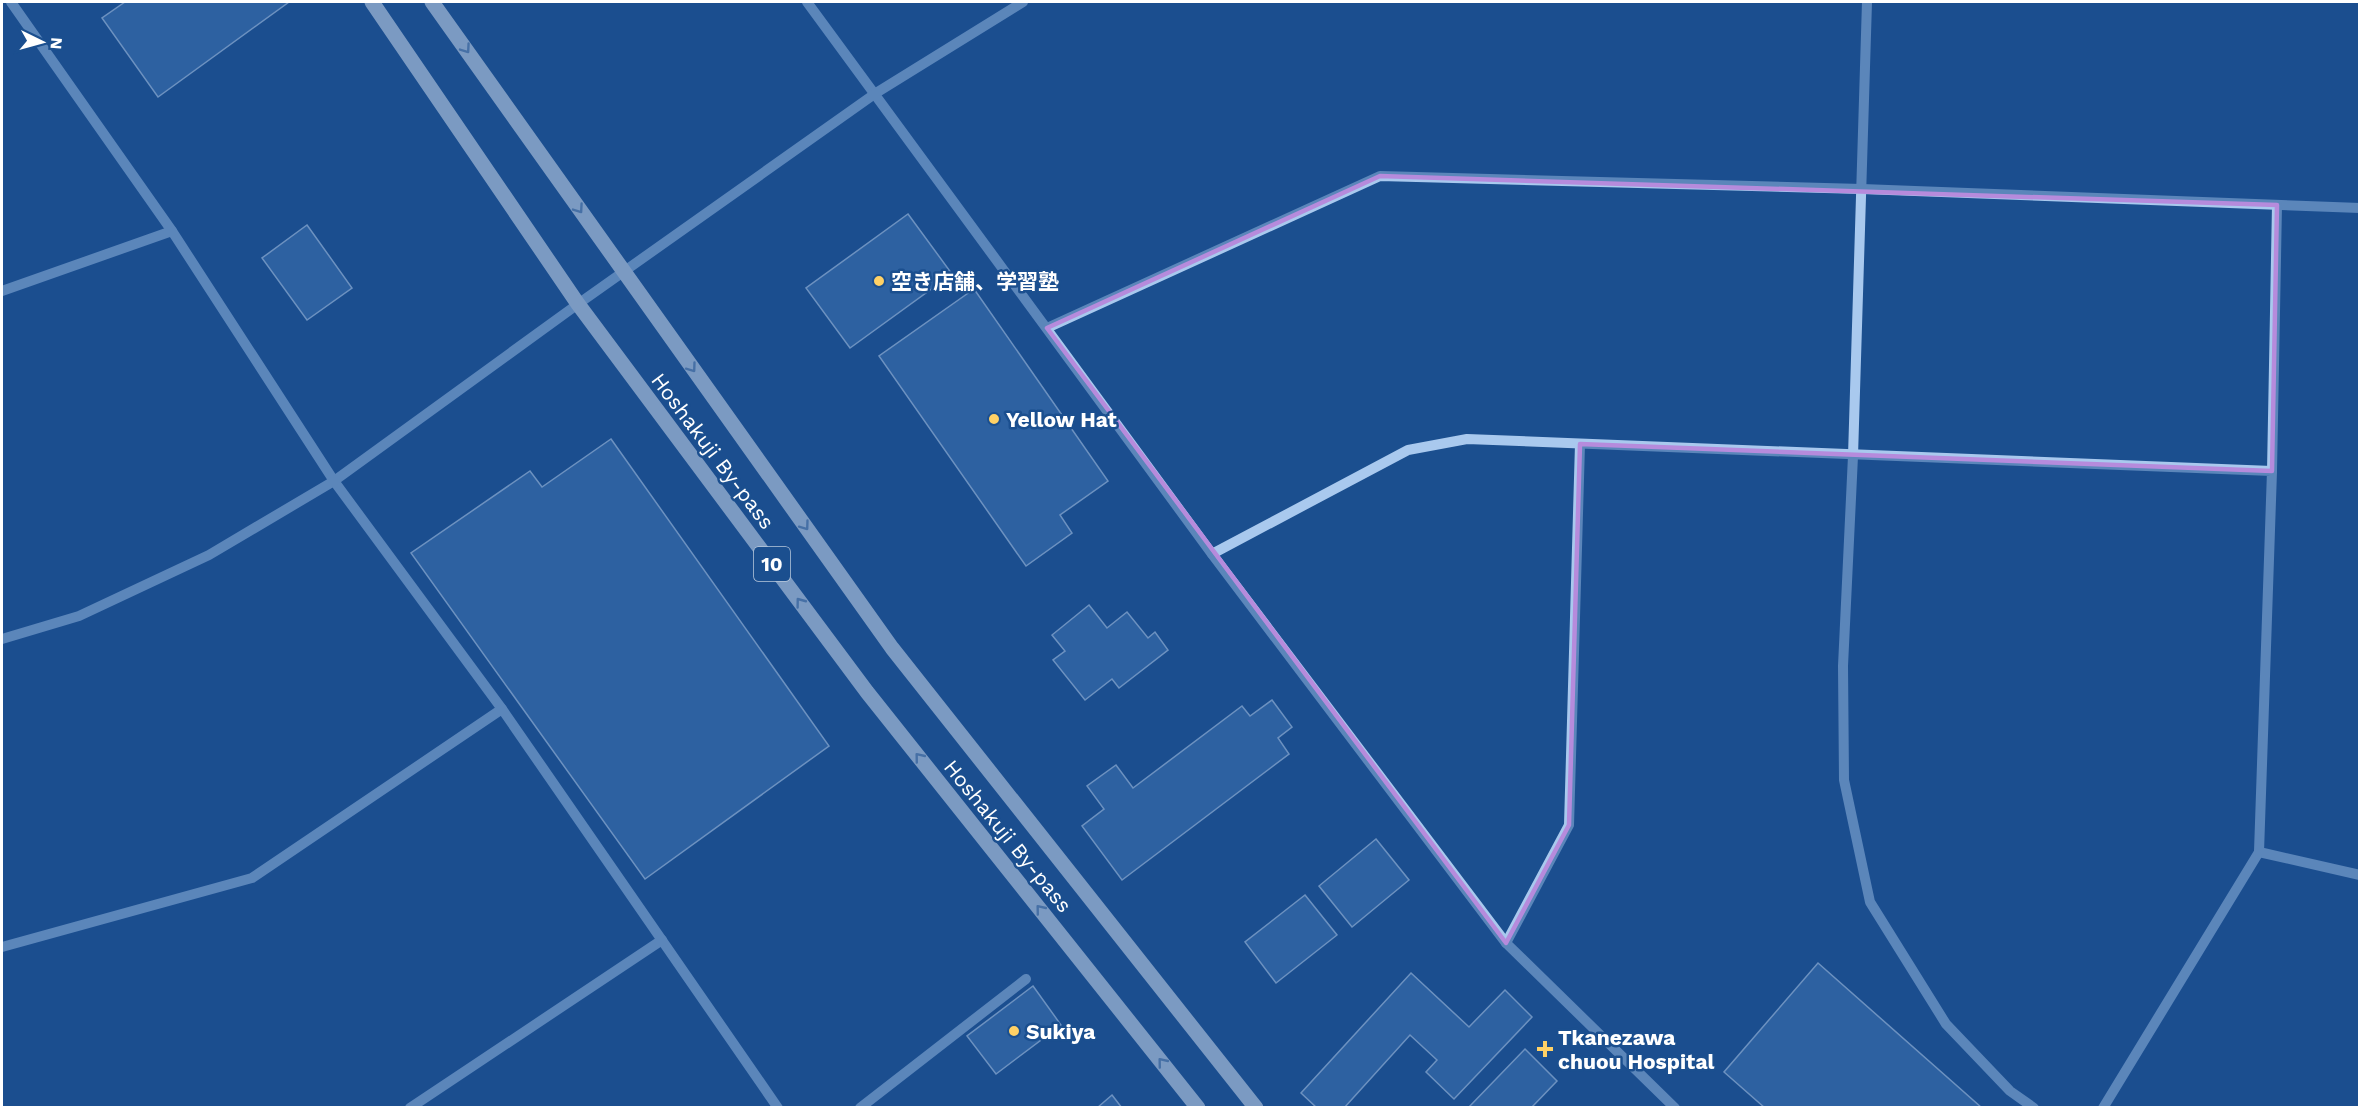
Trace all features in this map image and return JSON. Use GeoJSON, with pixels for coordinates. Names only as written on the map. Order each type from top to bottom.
{"type":"FeatureCollection","features":[{"type":"Feature","properties":{"kind":"main road","name":"Hoshakuji By-pass"},"geometry":{"type":"LineString","coordinates":[[372,2],[578,304],[867,692],[1198,1107]]}},
{"type":"Feature","properties":{"kind":"main road","name":"Hoshakuji By-pass"},"geometry":{"type":"LineString","coordinates":[[432,2],[892,648],[1256,1107]]}},
{"type":"Feature","properties":{"kind":"street"},"geometry":{"type":"LineString","coordinates":[[10,2],[172,231],[334,481],[502,709],[778,1107]]}},
{"type":"Feature","properties":{"kind":"street"},"geometry":{"type":"LineString","coordinates":[[807,2],[876,93],[1212,554],[1506,943],[1675,1107]]}},
{"type":"Feature","properties":{"kind":"street"},"geometry":{"type":"LineString","coordinates":[[2,639],[79,616],[209,555],[334,481],[578,304],[876,93],[1023,2]]}},
{"type":"Feature","properties":{"kind":"street"},"geometry":{"type":"LineString","coordinates":[[1867,2],[1853,456],[1843,666],[1844,780],[1870,902],[1946,1024],[2010,1091],[2034,1107]]}},
{"type":"Feature","properties":{"kind":"street"},"geometry":{"type":"LineString","coordinates":[[1047,328],[1380,176],[1862,189],[2360,208]]}},
{"type":"Feature","properties":{"kind":"street"},"geometry":{"type":"LineString","coordinates":[[2103,1107],[2259,852],[2272,471],[2277,205]]}},
{"type":"Feature","properties":{"kind":"street"},"geometry":{"type":"LineString","coordinates":[[2,291],[172,231]]}},
{"type":"Feature","properties":{"kind":"street"},"geometry":{"type":"LineString","coordinates":[[1212,554],[1408,450],[1467,439],[2272,471]]}},
{"type":"Feature","properties":{"kind":"street"},"geometry":{"type":"LineString","coordinates":[[1506,943],[1569,825],[1580,444]]}},
{"type":"Feature","properties":{"kind":"street"},"geometry":{"type":"LineString","coordinates":[[2,947],[252,878],[502,709]]}},
{"type":"Feature","properties":{"kind":"street"},"geometry":{"type":"LineString","coordinates":[[2259,852],[2360,875]]}},
{"type":"Feature","properties":{"kind":"street"},"geometry":{"type":"LineString","coordinates":[[410,1107],[662,940]]}},
{"type":"Feature","properties":{"kind":"street"},"geometry":{"type":"LineString","coordinates":[[860,1107],[1026,979]]}},
{"type":"Feature","properties":{"kind":"highlighted area"},"geometry":{"type":"Polygon","coordinates":[[[1380,176],[2277,205],[2272,471],[1580,444],[1569,825],[1506,943],[1047,328],[1380,176]]]}},
{"type":"Feature","properties":{"kind":"building"},"geometry":{"type":"Polygon","coordinates":[[[125,2],[289,2],[158,97],[102,18],[125,2]]]}},
{"type":"Feature","properties":{"kind":"building","name":"空き店舗、学習塾"},"geometry":{"type":"Polygon","coordinates":[[[908,214],[952,274],[850,348],[806,288],[908,214]]]}},
{"type":"Feature","properties":{"kind":"building"},"geometry":{"type":"Polygon","coordinates":[[[307,225],[352,288],[307,320],[262,258],[307,225]]]}},
{"type":"Feature","properties":{"kind":"building","name":"Yellow Hat"},"geometry":{"type":"Polygon","coordinates":[[[974,289],[1108,481],[1060,515],[1072,533],[1026,566],[879,356],[974,289]]]}},
{"type":"Feature","properties":{"kind":"building"},"geometry":{"type":"Polygon","coordinates":[[[611,439],[829,746],[645,879],[411,553],[530,471],[542,487],[611,439]]]}},
{"type":"Feature","properties":{"kind":"building"},"geometry":{"type":"Polygon","coordinates":[[[1089,605],[1107,628],[1127,612],[1148,638],[1155,632],[1168,650],[1119,688],[1112,679],[1085,700],[1053,660],[1065,651],[1052,635],[1089,605]]]}},
{"type":"Feature","properties":{"kind":"building"},"geometry":{"type":"Polygon","coordinates":[[[1272,700],[1292,727],[1278,738],[1289,754],[1122,880],[1082,826],[1104,809],[1087,786],[1116,765],[1133,788],[1242,706],[1250,716],[1272,700]]]}},
{"type":"Feature","properties":{"kind":"building"},"geometry":{"type":"Polygon","coordinates":[[[1376,839],[1409,880],[1352,927],[1319,886],[1376,839]]]}},
{"type":"Feature","properties":{"kind":"building"},"geometry":{"type":"Polygon","coordinates":[[[1305,895],[1337,935],[1276,983],[1245,942],[1305,895]]]}},
{"type":"Feature","properties":{"kind":"building"},"geometry":{"type":"Polygon","coordinates":[[[1818,963],[1982,1108],[1765,1108],[1724,1072],[1818,963]]]}},
{"type":"Feature","properties":{"kind":"building"},"geometry":{"type":"Polygon","coordinates":[[[1411,973],[1469,1027],[1505,990],[1532,1017],[1454,1099],[1426,1072],[1437,1060],[1410,1035],[1344,1108],[1317,1108],[1301,1093],[1411,973]]]}},
{"type":"Feature","properties":{"kind":"building","name":"Sukiya"},"geometry":{"type":"Polygon","coordinates":[[[1033,986],[1061,1025],[996,1074],[967,1036],[1033,986]]]}},
{"type":"Feature","properties":{"kind":"building"},"geometry":{"type":"Polygon","coordinates":[[[1525,1049],[1557,1081],[1531,1108],[1468,1108],[1525,1049]]]}},
{"type":"Feature","properties":{"kind":"building"},"geometry":{"type":"Polygon","coordinates":[[[1112,1095],[1122,1108],[1097,1108],[1112,1095]]]}},
{"type":"Feature","properties":{"kind":"place","name":"空き店舗、学習塾"},"geometry":{"type":"Point","coordinates":[879,281]}},
{"type":"Feature","properties":{"kind":"place","name":"Yellow Hat"},"geometry":{"type":"Point","coordinates":[994,419]}},
{"type":"Feature","properties":{"kind":"place","name":"Sukiya"},"geometry":{"type":"Point","coordinates":[1014,1031]}},
{"type":"Feature","properties":{"kind":"place","name":"Tkanezawa chuou Hospital"},"geometry":{"type":"Point","coordinates":[1545,1049]}}]}
